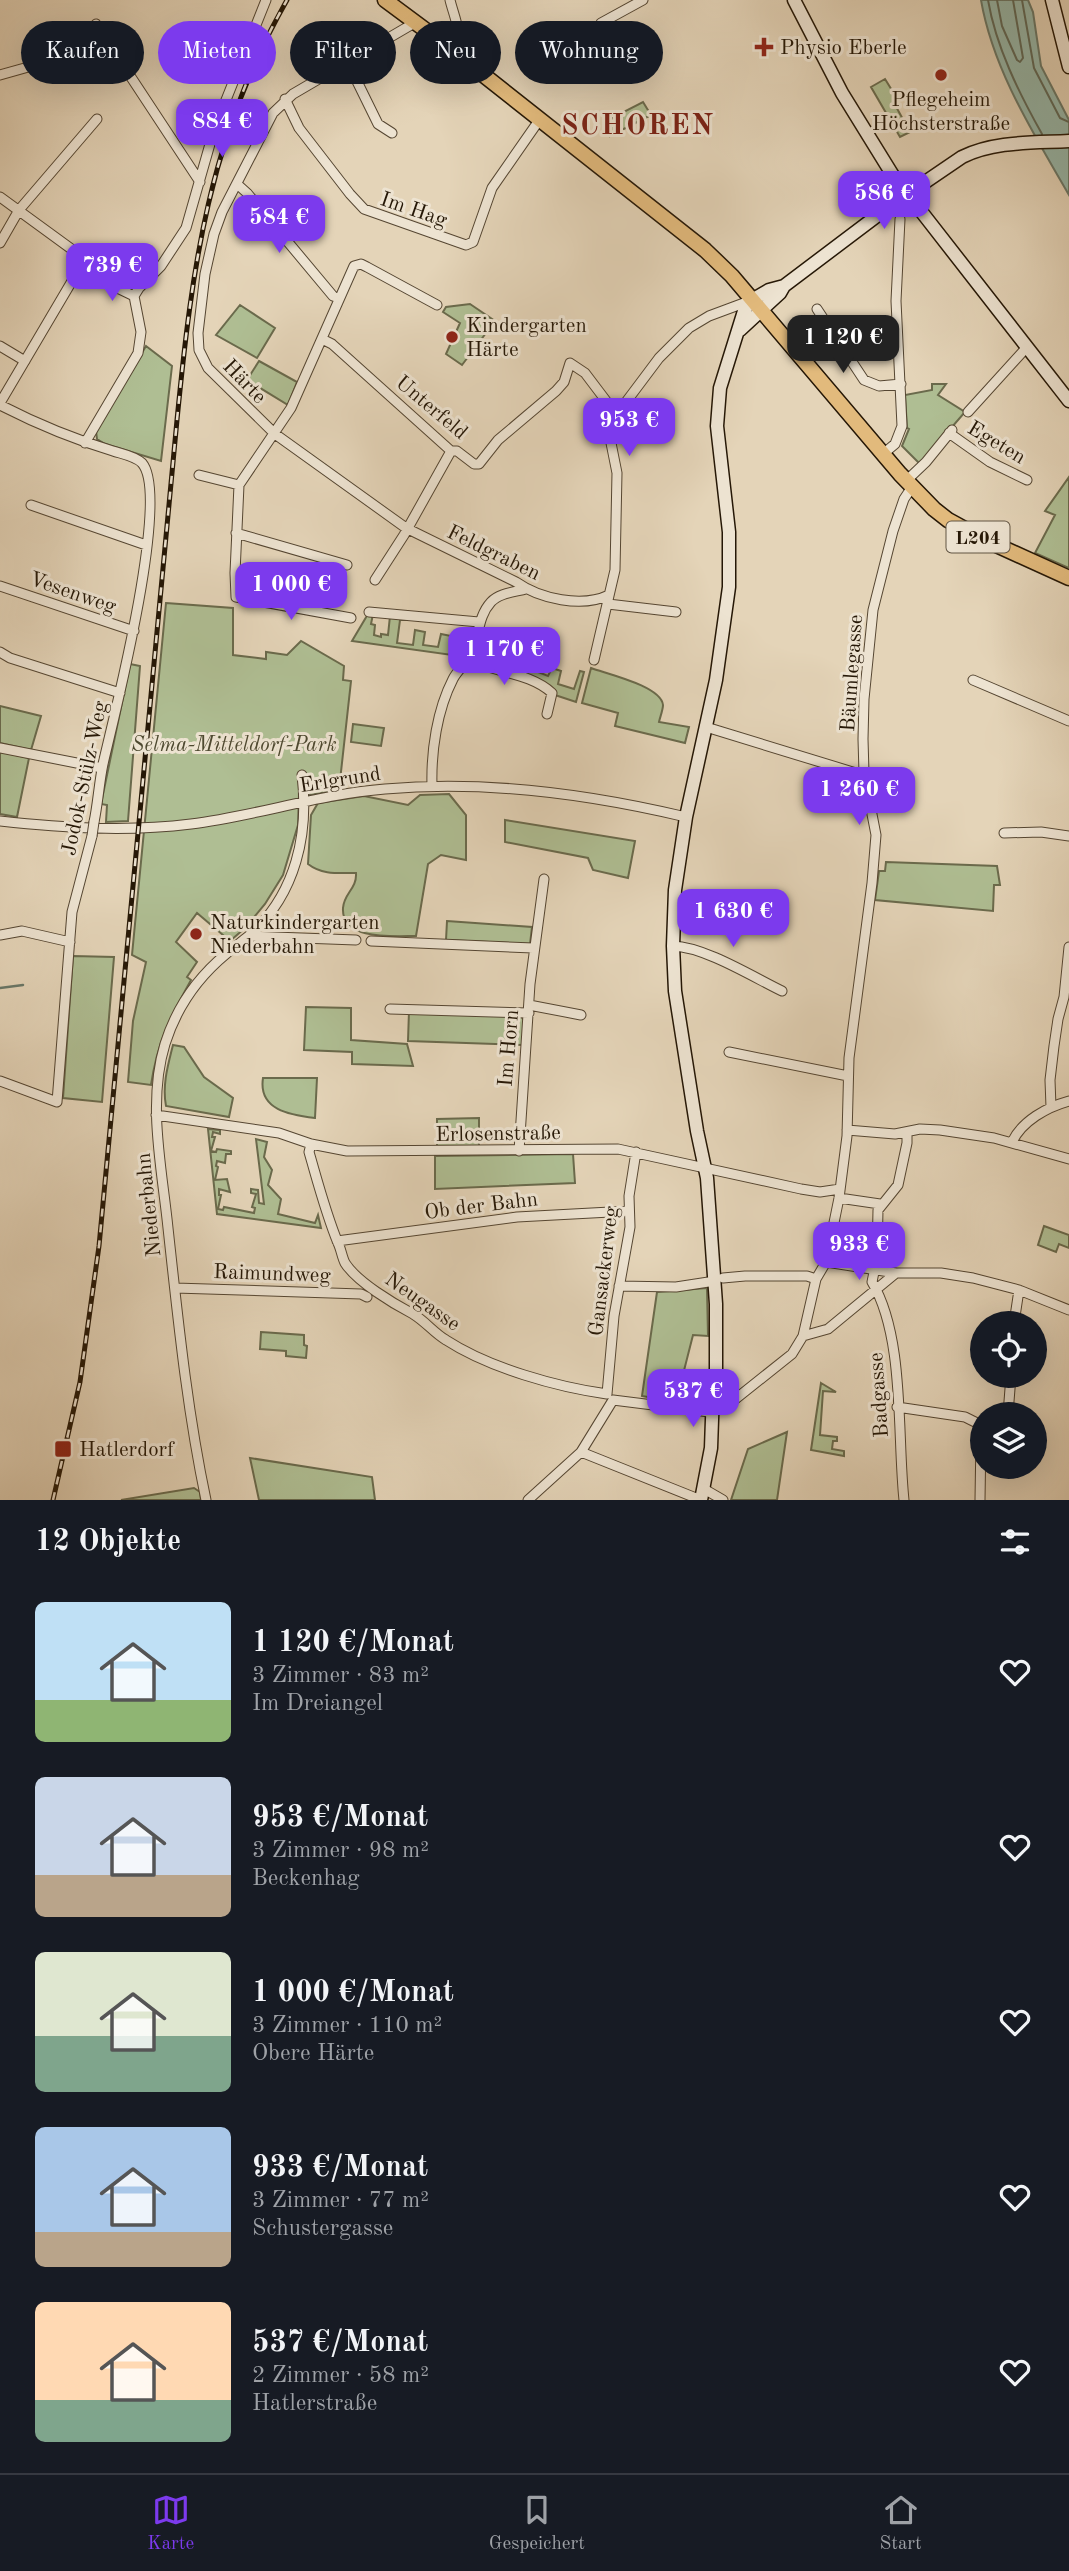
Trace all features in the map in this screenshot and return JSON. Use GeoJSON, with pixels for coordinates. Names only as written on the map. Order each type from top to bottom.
{"type":"FeatureCollection","features":[{"type":"Feature","properties":{"kind":"main road","name":"L204"},"geometry":{"type":"LineString","coordinates":[[386,0],[415,21]]}},
{"type":"Feature","properties":{"kind":"main road","name":"L204"},"geometry":{"type":"LineString","coordinates":[[496,84],[695,241],[732,276],[909,484],[934,509],[960,528],[1069,578]]}},
{"type":"Feature","properties":{"kind":"street"},"geometry":{"type":"LineString","coordinates":[[85,258],[0,404],[85,443],[138,353],[141,332],[134,296],[161,266],[184,233],[214,130],[266,0]]}},
{"type":"Feature","properties":{"kind":"street"},"geometry":{"type":"LineString","coordinates":[[450,0],[456,21]]}},
{"type":"Feature","properties":{"kind":"street"},"geometry":{"type":"LineString","coordinates":[[605,21],[643,0]]}},
{"type":"Feature","properties":{"kind":"street"},"geometry":{"type":"LineString","coordinates":[[794,0],[842,93],[905,194],[1069,401]]}},
{"type":"Feature","properties":{"kind":"street"},"geometry":{"type":"LineString","coordinates":[[1052,0],[1069,67]]}},
{"type":"Feature","properties":{"kind":"street"},"geometry":{"type":"LineString","coordinates":[[0,75],[21,69]]}},
{"type":"Feature","properties":{"kind":"street"},"geometry":{"type":"LineString","coordinates":[[135,84],[200,183]]}},
{"type":"Feature","properties":{"kind":"street","name":"Härte"},"geometry":{"type":"LineString","coordinates":[[275,434],[202,360],[198,342],[205,274],[218,221],[267,123],[285,99],[311,84]]}},
{"type":"Feature","properties":{"kind":"street"},"geometry":{"type":"LineString","coordinates":[[358,84],[378,124],[391,133]]}},
{"type":"Feature","properties":{"kind":"street","name":"Im Hag"},"geometry":{"type":"LineString","coordinates":[[285,99],[299,128],[350,194],[369,212],[469,244],[474,242],[492,188],[540,119]]}},
{"type":"Feature","properties":{"kind":"street"},"geometry":{"type":"LineString","coordinates":[[0,243],[19,210],[97,119]]}},
{"type":"Feature","properties":{"kind":"street"},"geometry":{"type":"LineString","coordinates":[[702,1496],[716,1430],[714,1410],[719,1396],[716,1372],[719,1280],[677,1006],[673,946],[676,884],[686,817],[725,629],[730,574],[729,532],[718,442],[717,410],[724,371],[744,311],[756,305],[769,290],[785,285],[905,194],[968,154],[989,147],[1069,141]]}},
{"type":"Feature","properties":{"kind":"street"},"geometry":{"type":"LineString","coordinates":[[236,184],[247,193],[333,296],[339,298]]}},
{"type":"Feature","properties":{"kind":"street"},"geometry":{"type":"LineString","coordinates":[[0,197],[85,258],[109,284],[134,296]]}},
{"type":"Feature","properties":{"kind":"street"},"geometry":{"type":"LineString","coordinates":[[883,454],[895,444],[902,426],[896,301],[900,219]]}},
{"type":"Feature","properties":{"kind":"street"},"geometry":{"type":"LineString","coordinates":[[351,618],[236,597],[239,485],[291,408],[352,269],[358,264],[437,305]]}},
{"type":"Feature","properties":{"kind":"street"},"geometry":{"type":"LineString","coordinates":[[594,660],[615,570],[617,473],[609,432],[616,414],[659,358],[689,328],[709,316],[756,305]]}},
{"type":"Feature","properties":{"kind":"street"},"geometry":{"type":"LineString","coordinates":[[817,309],[864,380],[875,385],[901,384]]}},
{"type":"Feature","properties":{"kind":"street","name":"Unterfeld"},"geometry":{"type":"LineString","coordinates":[[322,339],[332,344],[451,452],[457,452],[474,464],[479,464],[498,440],[556,391],[564,382],[570,363],[585,373],[616,414]]}},
{"type":"Feature","properties":{"kind":"street"},"geometry":{"type":"LineString","coordinates":[[0,346],[25,361]]}},
{"type":"Feature","properties":{"kind":"street","name":"Egeten"},"geometry":{"type":"LineString","coordinates":[[968,412],[1027,347]]}},
{"type":"Feature","properties":{"kind":"street","name":"Egeten"},"geometry":{"type":"LineString","coordinates":[[909,484],[951,431],[980,456],[1027,480]]}},
{"type":"Feature","properties":{"kind":"street","name":"Feldgraben"},"geometry":{"type":"LineString","coordinates":[[275,434],[406,528],[526,589],[547,597],[608,600],[676,612]]}},
{"type":"Feature","properties":{"kind":"street","name":"Jodok-Stülz-Weg"},"geometry":{"type":"LineString","coordinates":[[0,1082],[58,1102],[70,942],[77,889],[92,836],[103,768],[134,631],[146,545],[151,485],[142,464],[136,458],[85,443]]}},
{"type":"Feature","properties":{"kind":"street"},"geometry":{"type":"LineString","coordinates":[[375,580],[451,452]]}},
{"type":"Feature","properties":{"kind":"street"},"geometry":{"type":"LineString","coordinates":[[199,475],[239,485]]}},
{"type":"Feature","properties":{"kind":"street","name":"Bäumlegasse"},"geometry":{"type":"LineString","coordinates":[[803,1336],[816,1279],[826,1262],[839,1194],[847,1130],[848,1076],[876,840],[864,773],[864,699],[873,610],[893,531],[909,484]]}},
{"type":"Feature","properties":{"kind":"street"},"geometry":{"type":"LineString","coordinates":[[31,505],[146,545]]}},
{"type":"Feature","properties":{"kind":"street"},"geometry":{"type":"LineString","coordinates":[[236,533],[347,565]]}},
{"type":"Feature","properties":{"kind":"street","name":"Vesenweg"},"geometry":{"type":"LineString","coordinates":[[0,586],[134,631]]}},
{"type":"Feature","properties":{"kind":"street"},"geometry":{"type":"LineString","coordinates":[[432,786],[431,765],[444,705],[454,675],[468,659],[479,622],[489,603],[497,596],[526,589]]}},
{"type":"Feature","properties":{"kind":"street"},"geometry":{"type":"LineString","coordinates":[[369,612],[479,622]]}},
{"type":"Feature","properties":{"kind":"street"},"geometry":{"type":"LineString","coordinates":[[0,652],[9,658],[120,693]]}},
{"type":"Feature","properties":{"kind":"street"},"geometry":{"type":"LineString","coordinates":[[468,659],[535,681],[545,687],[552,693],[547,714]]}},
{"type":"Feature","properties":{"kind":"street"},"geometry":{"type":"LineString","coordinates":[[972,680],[1069,721]]}},
{"type":"Feature","properties":{"kind":"street"},"geometry":{"type":"LineString","coordinates":[[706,727],[856,773],[864,773]]}},
{"type":"Feature","properties":{"kind":"street"},"geometry":{"type":"LineString","coordinates":[[0,748],[103,768]]}},
{"type":"Feature","properties":{"kind":"street","name":"Niederbahn"},"geometry":{"type":"LineString","coordinates":[[206,1500],[175,1288],[156,1115],[156,1092],[161,1059],[179,1010],[193,987],[209,969],[249,936],[274,908],[291,877],[300,852],[306,802],[302,775]]}},
{"type":"Feature","properties":{"kind":"street","name":"Erlgrund"},"geometry":{"type":"LineString","coordinates":[[0,821],[77,829],[151,828],[194,824],[351,793],[432,786],[472,786],[567,796],[686,817]]}},
{"type":"Feature","properties":{"kind":"street"},"geometry":{"type":"LineString","coordinates":[[1004,834],[1041,832],[1069,836]]}},
{"type":"Feature","properties":{"kind":"street","name":"Im Horn"},"geometry":{"type":"LineString","coordinates":[[519,1151],[533,948],[544,879]]}},
{"type":"Feature","properties":{"kind":"street"},"geometry":{"type":"LineString","coordinates":[[0,935],[22,931],[70,942]]}},
{"type":"Feature","properties":{"kind":"street"},"geometry":{"type":"LineString","coordinates":[[249,936],[356,940]]}},
{"type":"Feature","properties":{"kind":"street"},"geometry":{"type":"LineString","coordinates":[[372,941],[533,948]]}},
{"type":"Feature","properties":{"kind":"street"},"geometry":{"type":"LineString","coordinates":[[673,946],[725,962],[782,991]]}},
{"type":"Feature","properties":{"kind":"street"},"geometry":{"type":"LineString","coordinates":[[1051,1107],[1050,1080],[1058,1019],[1064,997],[1069,947]]}},
{"type":"Feature","properties":{"kind":"street"},"geometry":{"type":"LineString","coordinates":[[390,1009],[529,1009],[581,1015]]}},
{"type":"Feature","properties":{"kind":"street"},"geometry":{"type":"LineString","coordinates":[[729,1052],[848,1076]]}},
{"type":"Feature","properties":{"kind":"street"},"geometry":{"type":"LineString","coordinates":[[1012,1142],[1023,1127],[1051,1107],[1069,1101]]}},
{"type":"Feature","properties":{"kind":"street","name":"Erlosenstraße"},"geometry":{"type":"LineString","coordinates":[[156,1115],[279,1133],[310,1144],[347,1151],[603,1148],[636,1152],[880,1204]]}},
{"type":"Feature","properties":{"kind":"street"},"geometry":{"type":"LineString","coordinates":[[847,1130],[895,1134],[931,1129],[1012,1142],[1069,1159]]}},
{"type":"Feature","properties":{"kind":"street"},"geometry":{"type":"LineString","coordinates":[[880,1204],[898,1185],[908,1143],[907,1132]]}},
{"type":"Feature","properties":{"kind":"street","name":"Neugasse"},"geometry":{"type":"LineString","coordinates":[[310,1144],[309,1152],[346,1264],[395,1305],[415,1315],[445,1340],[526,1375],[572,1390],[702,1413],[714,1410]]}},
{"type":"Feature","properties":{"kind":"street","name":"Gansackerweg"},"geometry":{"type":"LineString","coordinates":[[610,1397],[619,1286],[630,1227],[629,1211],[636,1152]]}},
{"type":"Feature","properties":{"kind":"street","name":"Badgasse"},"geometry":{"type":"LineString","coordinates":[[880,1204],[877,1216],[877,1257],[872,1282],[882,1298],[895,1354],[904,1500]]}},
{"type":"Feature","properties":{"kind":"street","name":"Ob der Bahn"},"geometry":{"type":"LineString","coordinates":[[337,1241],[513,1218],[629,1211]]}},
{"type":"Feature","properties":{"kind":"street"},"geometry":{"type":"LineString","coordinates":[[826,1262],[896,1273],[941,1273],[1019,1290],[1069,1310]]}},
{"type":"Feature","properties":{"kind":"street"},"geometry":{"type":"LineString","coordinates":[[714,1410],[746,1392],[792,1354],[803,1336],[828,1329],[896,1273]]}},
{"type":"Feature","properties":{"kind":"street"},"geometry":{"type":"LineString","coordinates":[[619,1286],[676,1287],[745,1276],[807,1276],[816,1279]]}},
{"type":"Feature","properties":{"kind":"street","name":"Raimundweg"},"geometry":{"type":"LineString","coordinates":[[175,1288],[361,1294],[367,1297]]}},
{"type":"Feature","properties":{"kind":"street"},"geometry":{"type":"LineString","coordinates":[[1016,1311],[1019,1290]]}},
{"type":"Feature","properties":{"kind":"street"},"geometry":{"type":"LineString","coordinates":[[528,1500],[581,1452],[610,1397]]}},
{"type":"Feature","properties":{"kind":"street"},"geometry":{"type":"LineString","coordinates":[[897,1407],[970,1419]]}},
{"type":"Feature","properties":{"kind":"street"},"geometry":{"type":"LineString","coordinates":[[581,1452],[702,1496],[723,1500]]}},
{"type":"Feature","properties":{"kind":"street"},"geometry":{"type":"LineString","coordinates":[[980,1479],[980,1500]]}},
{"type":"Feature","properties":{"kind":"green space"},"geometry":{"type":"Polygon","coordinates":[[[885,79],[898,100],[894,103],[910,132],[900,137],[871,87],[885,79]]]}},
{"type":"Feature","properties":{"kind":"green space"},"geometry":{"type":"Polygon","coordinates":[[[643,102],[651,115],[610,136],[606,121],[643,102]]]}},
{"type":"Feature","properties":{"kind":"green space"},"geometry":{"type":"Polygon","coordinates":[[[470,304],[495,321],[462,365],[446,354],[460,323],[443,312],[446,307],[470,304]]]}},
{"type":"Feature","properties":{"kind":"green space"},"geometry":{"type":"Polygon","coordinates":[[[240,305],[275,328],[257,358],[216,335],[240,305]]]}},
{"type":"Feature","properties":{"kind":"green space"},"geometry":{"type":"Polygon","coordinates":[[[146,346],[172,366],[161,461],[105,444],[97,439],[96,431],[146,346]]]}},
{"type":"Feature","properties":{"kind":"green space"},"geometry":{"type":"Polygon","coordinates":[[[259,361],[297,382],[288,405],[247,380],[259,361]]]}},
{"type":"Feature","properties":{"kind":"green space"},"geometry":{"type":"Polygon","coordinates":[[[932,384],[946,384],[938,395],[965,412],[920,464],[902,446],[909,429],[905,395],[932,390],[932,384]]]}},
{"type":"Feature","properties":{"kind":"green space"},"geometry":{"type":"Polygon","coordinates":[[[1069,477],[1069,568],[1035,553],[1055,515],[1045,511],[1069,477]]]}},
{"type":"Feature","properties":{"kind":"green space","name":"Selma-Mitteldorf-Park"},"geometry":{"type":"Polygon","coordinates":[[[166,603],[233,608],[233,655],[266,659],[266,652],[287,655],[301,641],[344,666],[343,680],[351,681],[339,790],[310,795],[309,791],[299,793],[298,825],[283,875],[265,904],[230,941],[197,913],[176,942],[197,962],[187,977],[191,980],[161,1042],[151,1085],[128,1082],[133,1021],[146,962],[132,955],[166,603]]]}},
{"type":"Feature","properties":{"kind":"green space"},"geometry":{"type":"Polygon","coordinates":[[[368,614],[373,614],[371,624],[375,625],[374,635],[381,637],[381,634],[388,635],[390,616],[409,616],[409,620],[400,620],[397,643],[413,645],[415,630],[425,632],[423,645],[438,647],[441,634],[451,636],[450,648],[465,650],[467,638],[473,639],[466,657],[352,641],[368,614]]]}},
{"type":"Feature","properties":{"kind":"green space"},"geometry":{"type":"Polygon","coordinates":[[[480,636],[487,638],[484,649],[498,654],[502,644],[512,647],[508,660],[523,666],[527,658],[536,661],[533,670],[548,676],[552,668],[561,671],[558,684],[574,689],[580,671],[584,672],[576,702],[474,658],[480,636]]]}},
{"type":"Feature","properties":{"kind":"green space"},"geometry":{"type":"Polygon","coordinates":[[[130,664],[140,666],[128,821],[106,822],[107,805],[101,804],[130,664]]]}},
{"type":"Feature","properties":{"kind":"green space"},"geometry":{"type":"Polygon","coordinates":[[[591,668],[653,692],[663,705],[659,722],[689,727],[685,743],[615,726],[618,713],[582,703],[591,668]]]}},
{"type":"Feature","properties":{"kind":"green space"},"geometry":{"type":"Polygon","coordinates":[[[0,706],[41,716],[31,750],[0,743],[0,706]]]}},
{"type":"Feature","properties":{"kind":"green space"},"geometry":{"type":"Polygon","coordinates":[[[353,724],[384,728],[381,746],[351,742],[353,724]]]}},
{"type":"Feature","properties":{"kind":"green space"},"geometry":{"type":"Polygon","coordinates":[[[2,752],[29,758],[17,817],[0,814],[2,752]]]}},
{"type":"Feature","properties":{"kind":"green space"},"geometry":{"type":"Polygon","coordinates":[[[449,794],[466,815],[466,860],[441,855],[428,864],[416,936],[383,936],[359,931],[350,926],[345,919],[343,908],[355,883],[356,873],[325,872],[308,864],[311,815],[318,803],[364,796],[408,805],[420,795],[449,794]]]}},
{"type":"Feature","properties":{"kind":"green space"},"geometry":{"type":"Polygon","coordinates":[[[505,820],[635,841],[628,878],[593,870],[588,858],[505,842],[505,820]]]}},
{"type":"Feature","properties":{"kind":"green space"},"geometry":{"type":"Polygon","coordinates":[[[886,862],[997,866],[1000,885],[994,885],[993,911],[875,900],[879,871],[885,871],[886,862]]]}},
{"type":"Feature","properties":{"kind":"green space"},"geometry":{"type":"Polygon","coordinates":[[[447,921],[532,927],[530,944],[446,940],[447,921]]]}},
{"type":"Feature","properties":{"kind":"green space"},"geometry":{"type":"Polygon","coordinates":[[[73,956],[114,957],[102,1102],[63,1098],[73,956]]]}},
{"type":"Feature","properties":{"kind":"green space"},"geometry":{"type":"Polygon","coordinates":[[[306,1007],[351,1008],[351,1040],[407,1044],[413,1066],[352,1064],[352,1052],[304,1050],[306,1007]]]}},
{"type":"Feature","properties":{"kind":"green space"},"geometry":{"type":"Polygon","coordinates":[[[409,1011],[520,1015],[525,1021],[522,1045],[408,1041],[409,1011]]]}},
{"type":"Feature","properties":{"kind":"green space"},"geometry":{"type":"Polygon","coordinates":[[[173,1045],[184,1047],[204,1077],[233,1098],[229,1117],[166,1106],[165,1083],[173,1045]]]}},
{"type":"Feature","properties":{"kind":"green space"},"geometry":{"type":"Polygon","coordinates":[[[263,1078],[317,1078],[315,1118],[286,1112],[271,1104],[263,1089],[263,1078]]]}},
{"type":"Feature","properties":{"kind":"green space"},"geometry":{"type":"Polygon","coordinates":[[[479,1118],[479,1146],[437,1146],[437,1119],[479,1118]]]}},
{"type":"Feature","properties":{"kind":"green space"},"geometry":{"type":"Polygon","coordinates":[[[208,1129],[220,1130],[220,1134],[213,1132],[212,1137],[215,1137],[211,1151],[231,1151],[231,1154],[226,1154],[225,1163],[217,1161],[215,1180],[227,1179],[230,1192],[219,1189],[221,1195],[218,1209],[223,1210],[224,1207],[254,1213],[255,1208],[252,1207],[256,1194],[251,1193],[251,1189],[258,1190],[259,1203],[264,1204],[256,1139],[267,1142],[264,1157],[272,1170],[268,1185],[281,1199],[278,1214],[315,1223],[318,1215],[321,1228],[217,1214],[208,1129]]]}},
{"type":"Feature","properties":{"kind":"green space"},"geometry":{"type":"Polygon","coordinates":[[[573,1154],[575,1183],[435,1189],[435,1156],[573,1154]]]}},
{"type":"Feature","properties":{"kind":"green space"},"geometry":{"type":"Polygon","coordinates":[[[1044,1226],[1069,1235],[1069,1248],[1059,1244],[1056,1252],[1038,1245],[1044,1226]]]}},
{"type":"Feature","properties":{"kind":"green space"},"geometry":{"type":"Polygon","coordinates":[[[707,1288],[708,1336],[693,1335],[676,1402],[642,1396],[657,1292],[707,1288]]]}},
{"type":"Feature","properties":{"kind":"green space"},"geometry":{"type":"Polygon","coordinates":[[[261,1332],[304,1335],[306,1358],[286,1356],[286,1351],[260,1349],[261,1332]]]}},
{"type":"Feature","properties":{"kind":"green space"},"geometry":{"type":"Polygon","coordinates":[[[821,1383],[836,1392],[823,1391],[820,1435],[837,1437],[837,1441],[833,1441],[832,1449],[844,1451],[844,1456],[811,1450],[821,1383]]]}},
{"type":"Feature","properties":{"kind":"green space"},"geometry":{"type":"Polygon","coordinates":[[[787,1432],[777,1500],[731,1500],[748,1449],[787,1432]]]}},
{"type":"Feature","properties":{"kind":"green space"},"geometry":{"type":"Polygon","coordinates":[[[250,1458],[372,1477],[375,1500],[259,1500],[250,1458]]]}},
{"type":"Feature","properties":{"kind":"green space"},"geometry":{"type":"Polygon","coordinates":[[[194,1488],[200,1492],[201,1500],[121,1500],[194,1488]]]}},
{"type":"Feature","properties":{"kind":"water"},"geometry":{"type":"Polygon","coordinates":[[[981,0],[1028,0],[1033,12],[1041,66],[1069,120],[1069,195],[1016,101],[995,51],[981,0]]]}},
{"type":"Feature","properties":{"kind":"waterway"},"geometry":{"type":"LineString","coordinates":[[0,988],[23,985]]}},
{"type":"Feature","properties":{"kind":"railway"},"geometry":{"type":"LineString","coordinates":[[53,1500],[80,1382],[99,1246],[177,420],[198,256],[208,204],[239,102],[260,51],[287,0]]}},
{"type":"Feature","properties":{"kind":"place","name":"Physio Eberle"},"geometry":{"type":"Point","coordinates":[764,47]}},
{"type":"Feature","properties":{"kind":"place","name":"Pflegeheim Höchsterstraße"},"geometry":{"type":"Point","coordinates":[941,75]}},
{"type":"Feature","properties":{"kind":"place","name":"Kindergarten Härte"},"geometry":{"type":"Point","coordinates":[452,337]}},
{"type":"Feature","properties":{"kind":"place","name":"Naturkindergarten Niederbahn"},"geometry":{"type":"Point","coordinates":[196,934]}},
{"type":"Feature","properties":{"kind":"place","name":"Hatlerdorf"},"geometry":{"type":"Point","coordinates":[63,1449]}},
{"type":"Feature","properties":{"kind":"district","name":"SCHOREN"},"geometry":{"type":"Point","coordinates":[638,124]}}]}
